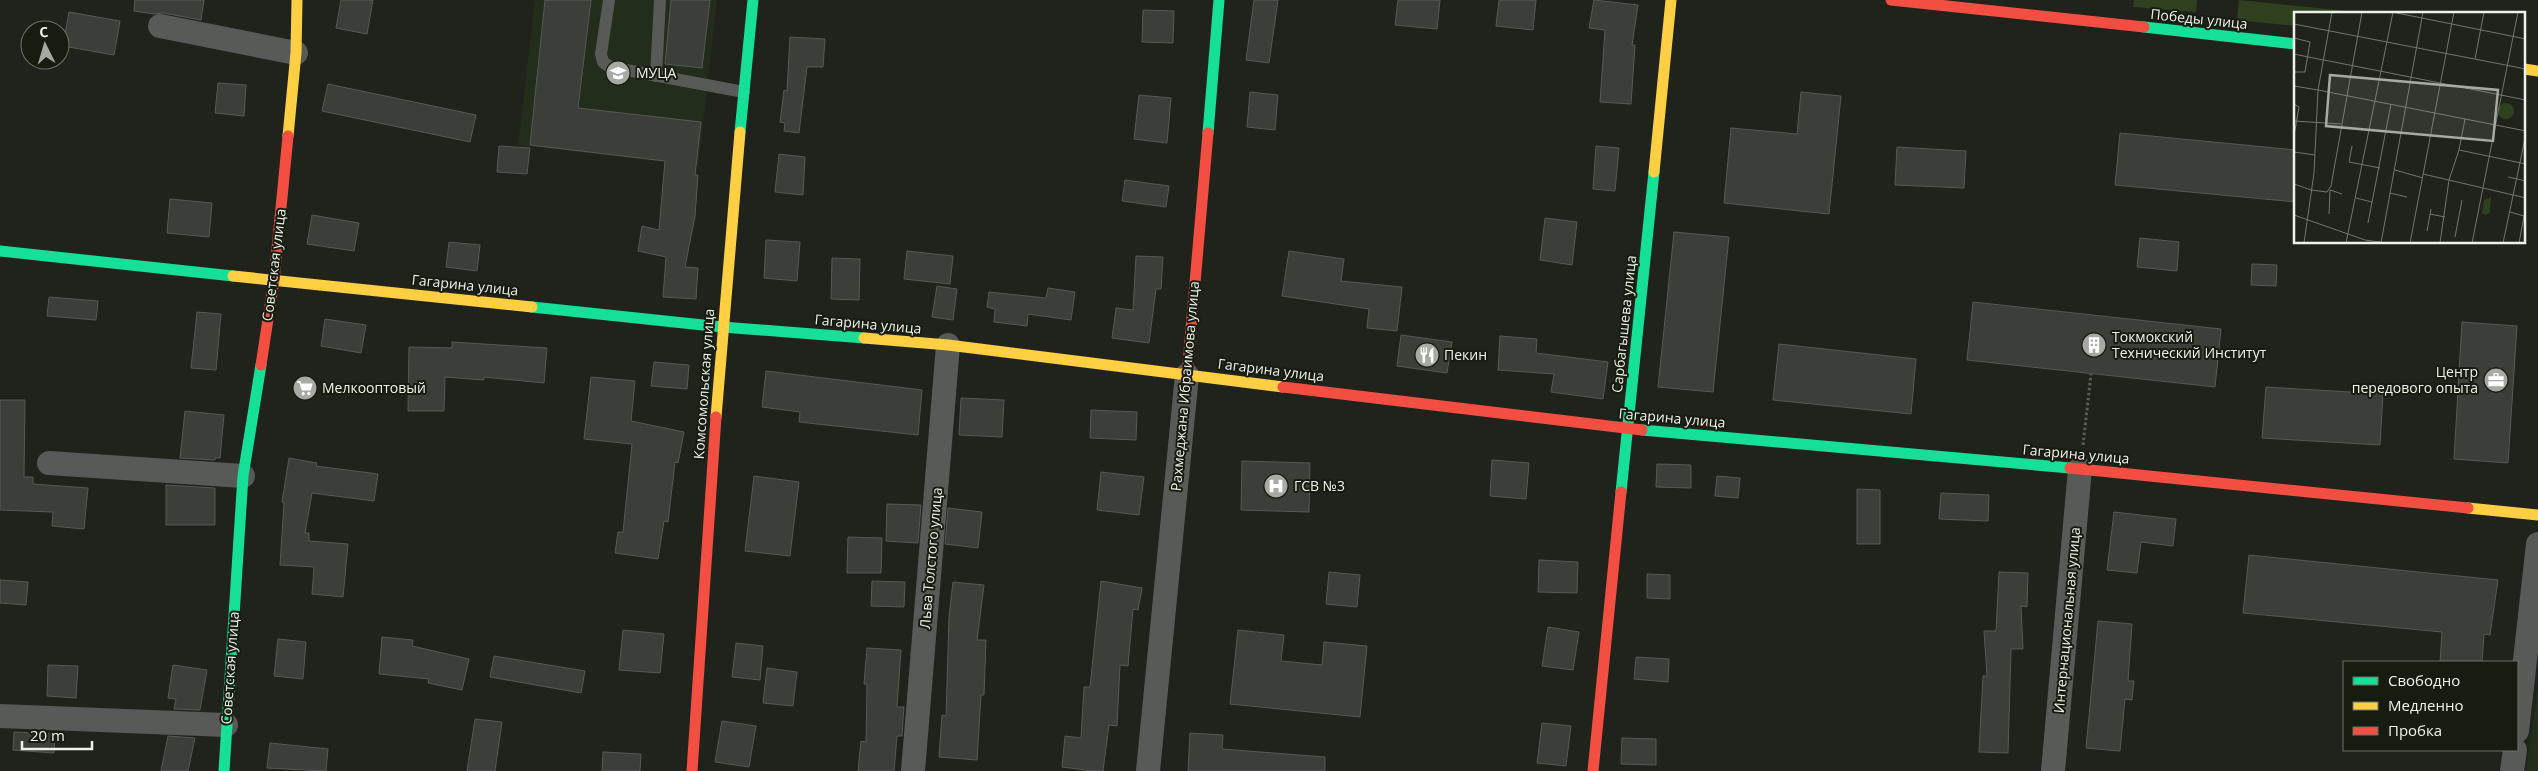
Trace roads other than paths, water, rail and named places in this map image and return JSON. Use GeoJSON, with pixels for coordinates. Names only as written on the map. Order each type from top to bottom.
{"type":"FeatureCollection","features":[{"type":"Feature","properties":{"kind":"main road","name":"Советская улица"},"geometry":{"type":"LineString","coordinates":[[224,771],[243,476],[274,280],[296,53],[297,0]]}},
{"type":"Feature","properties":{"kind":"main road","name":"Комсомольская улица"},"geometry":{"type":"LineString","coordinates":[[692,771],[722,326],[753,0]]}},
{"type":"Feature","properties":{"kind":"main road","name":"Рахмеджана Ибраимова улица"},"geometry":{"type":"LineString","coordinates":[[1187,375],[1219,0]]}},
{"type":"Feature","properties":{"kind":"main road","name":"Сарбагышева улица"},"geometry":{"type":"LineString","coordinates":[[1593,771],[1626,430],[1634,384],[1671,0]]}},
{"type":"Feature","properties":{"kind":"main road","name":"Победы улица"},"geometry":{"type":"LineString","coordinates":[[1891,0],[2294,44]]}},
{"type":"Feature","properties":{"kind":"main road","name":"Гагарина улица"},"geometry":{"type":"LineString","coordinates":[[0,251],[722,326],[948,345],[1626,430],[2080,469],[2538,515]]}},
{"type":"Feature","properties":{"kind":"street"},"geometry":{"type":"LineString","coordinates":[[160,26],[296,53]]}},
{"type":"Feature","properties":{"kind":"street","name":"Льва Толстого улица"},"geometry":{"type":"LineString","coordinates":[[913,771],[948,345]]}},
{"type":"Feature","properties":{"kind":"street","name":"Рахмеджана Ибраимова улица"},"geometry":{"type":"LineString","coordinates":[[1148,771],[1187,375]]}},
{"type":"Feature","properties":{"kind":"street"},"geometry":{"type":"LineString","coordinates":[[49,464],[243,476]]}},
{"type":"Feature","properties":{"kind":"street","name":"Интернациональная улица"},"geometry":{"type":"LineString","coordinates":[[2053,771],[2080,469]]}},
{"type":"Feature","properties":{"kind":"street"},"geometry":{"type":"LineString","coordinates":[[2518,722],[2538,544]]}},
{"type":"Feature","properties":{"kind":"street"},"geometry":{"type":"LineString","coordinates":[[0,716],[226,725]]}},
{"type":"Feature","properties":{"kind":"street"},"geometry":{"type":"LineString","coordinates":[[2512,771],[2515,751]]}},
{"type":"Feature","properties":{"kind":"lane"},"geometry":{"type":"LineString","coordinates":[[609,0],[601,54],[603,62],[610,67],[744,92]]}},
{"type":"Feature","properties":{"kind":"lane"},"geometry":{"type":"LineString","coordinates":[[656,76],[660,0]]}},
{"type":"Feature","properties":{"kind":"place","name":"МУЦА"},"geometry":{"type":"Point","coordinates":[618,73]}},
{"type":"Feature","properties":{"kind":"place","name":"Токмокский Технический Институт"},"geometry":{"type":"Point","coordinates":[2094,345]}},
{"type":"Feature","properties":{"kind":"place","name":"Пекин"},"geometry":{"type":"Point","coordinates":[1427,355]}},
{"type":"Feature","properties":{"kind":"place","name":"Центр передового опыта"},"geometry":{"type":"Point","coordinates":[2496,380]}},
{"type":"Feature","properties":{"kind":"place","name":"Мелкооптовый"},"geometry":{"type":"Point","coordinates":[305,388]}},
{"type":"Feature","properties":{"kind":"place","name":"ГСВ №3"},"geometry":{"type":"Point","coordinates":[1276,486]}}]}
